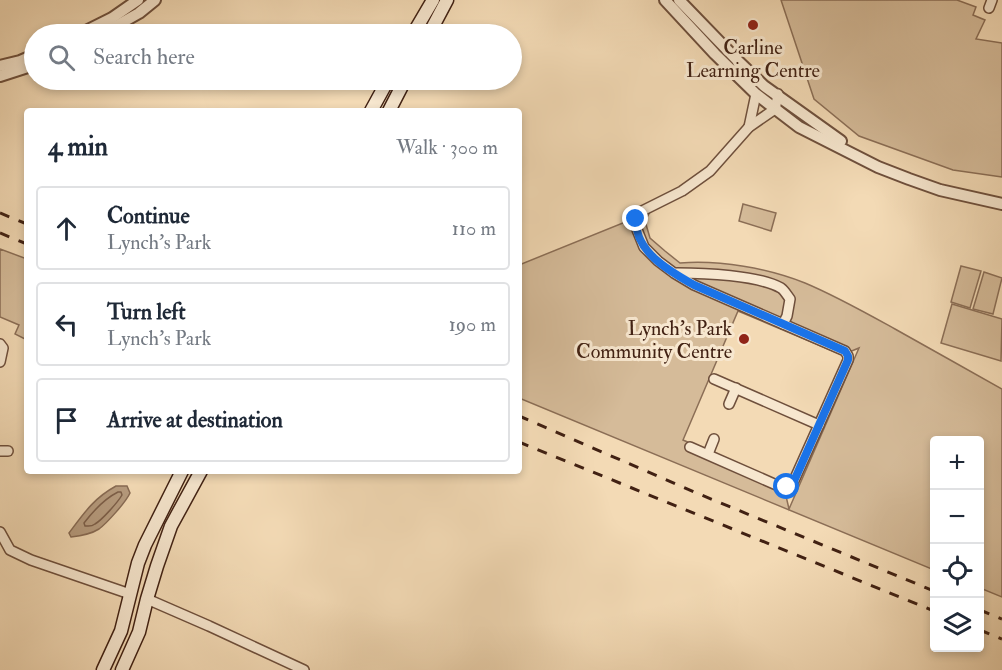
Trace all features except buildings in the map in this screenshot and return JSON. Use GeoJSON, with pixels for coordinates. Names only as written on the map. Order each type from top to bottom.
{"type":"FeatureCollection","features":[{"type":"Feature","properties":{"kind":"main road"},"geometry":{"type":"LineString","coordinates":[[419,24],[433,0]]}},
{"type":"Feature","properties":{"kind":"main road"},"geometry":{"type":"LineString","coordinates":[[434,24],[447,0]]}},
{"type":"Feature","properties":{"kind":"main road"},"geometry":{"type":"LineString","coordinates":[[373,108],[383,90]]}},
{"type":"Feature","properties":{"kind":"main road"},"geometry":{"type":"LineString","coordinates":[[391,108],[400,90]]}},
{"type":"Feature","properties":{"kind":"main road"},"geometry":{"type":"LineString","coordinates":[[103,670],[121,631],[145,544],[180,474]]}},
{"type":"Feature","properties":{"kind":"main road"},"geometry":{"type":"LineString","coordinates":[[122,670],[140,632],[147,599],[171,526],[199,474]]}},
{"type":"Feature","properties":{"kind":"street"},"geometry":{"type":"LineString","coordinates":[[100,24],[138,0]]}},
{"type":"Feature","properties":{"kind":"street"},"geometry":{"type":"LineString","coordinates":[[120,24],[155,0]]}},
{"type":"Feature","properties":{"kind":"street"},"geometry":{"type":"LineString","coordinates":[[665,0],[756,94],[799,127],[909,180],[940,190],[1002,204]]}},
{"type":"Feature","properties":{"kind":"street"},"geometry":{"type":"LineString","coordinates":[[680,0],[764,86],[778,94],[831,135],[911,174],[942,184],[1002,197]]}},
{"type":"Feature","properties":{"kind":"street"},"geometry":{"type":"LineString","coordinates":[[0,66],[24,59]]}},
{"type":"Feature","properties":{"kind":"street"},"geometry":{"type":"LineString","coordinates":[[0,76],[24,68]]}},
{"type":"Feature","properties":{"kind":"street"},"geometry":{"type":"LineString","coordinates":[[749,127],[756,94]]}},
{"type":"Feature","properties":{"kind":"street"},"geometry":{"type":"LineString","coordinates":[[690,447],[781,487],[792,485],[848,360],[845,351],[694,285],[674,273],[644,247],[636,227],[636,219],[640,212],[682,191],[710,171],[749,127],[775,109],[778,94]]}},
{"type":"Feature","properties":{"kind":"street"},"geometry":{"type":"LineString","coordinates":[[674,273],[735,277],[770,283],[784,289],[790,299],[783,324]]}},
{"type":"Feature","properties":{"kind":"street"},"geometry":{"type":"LineString","coordinates":[[0,344],[3,348],[0,362]]}},
{"type":"Feature","properties":{"kind":"street"},"geometry":{"type":"LineString","coordinates":[[714,379],[819,425]]}},
{"type":"Feature","properties":{"kind":"street"},"geometry":{"type":"LineString","coordinates":[[729,404],[736,388]]}},
{"type":"Feature","properties":{"kind":"street"},"geometry":{"type":"LineString","coordinates":[[708,454],[714,439]]}},
{"type":"Feature","properties":{"kind":"street"},"geometry":{"type":"LineString","coordinates":[[0,532],[10,550],[31,560],[130,594]]}},
{"type":"Feature","properties":{"kind":"street"},"geometry":{"type":"LineString","coordinates":[[147,599],[304,670]]}},
{"type":"Feature","properties":{"kind":"shaded area"},"geometry":{"type":"Polygon","coordinates":[[[781,0],[957,0],[976,7],[973,15],[985,20],[976,39],[1002,43],[1002,177],[953,170],[859,136],[814,99],[781,0]]]}},
{"type":"Feature","properties":{"kind":"shaded area"},"geometry":{"type":"Polygon","coordinates":[[[743,204],[776,213],[771,231],[739,221],[743,204]]]}},
{"type":"Feature","properties":{"kind":"shaded area"},"geometry":{"type":"Polygon","coordinates":[[[650,212],[645,221],[650,238],[680,263],[744,266],[805,283],[862,311],[1002,389],[1002,597],[984,590],[984,436],[930,436],[930,568],[522,399],[522,264],[650,212]],[[738,311],[683,440],[783,483],[789,509],[859,348],[842,355],[738,311]]]}},
{"type":"Feature","properties":{"kind":"shaded area"},"geometry":{"type":"Polygon","coordinates":[[[0,249],[24,258],[24,338],[15,334],[19,325],[0,317],[0,249]]]}},
{"type":"Feature","properties":{"kind":"shaded area"},"geometry":{"type":"Polygon","coordinates":[[[961,266],[981,271],[970,308],[951,302],[961,266]]]}},
{"type":"Feature","properties":{"kind":"shaded area"},"geometry":{"type":"Polygon","coordinates":[[[984,272],[1002,278],[993,314],[973,309],[984,272]]]}},
{"type":"Feature","properties":{"kind":"shaded area"},"geometry":{"type":"Polygon","coordinates":[[[952,304],[1002,319],[1001,361],[941,343],[952,304]]]}},
{"type":"Feature","properties":{"kind":"water"},"geometry":{"type":"Polygon","coordinates":[[[116,486],[127,486],[130,493],[125,502],[96,531],[71,537],[69,533],[90,506],[116,486]]]}},
{"type":"Feature","properties":{"kind":"railway"},"geometry":{"type":"LineString","coordinates":[[0,213],[24,223]]}},
{"type":"Feature","properties":{"kind":"railway"},"geometry":{"type":"LineString","coordinates":[[0,233],[24,243]]}},
{"type":"Feature","properties":{"kind":"railway"},"geometry":{"type":"LineString","coordinates":[[522,417],[699,494],[930,589]]}},
{"type":"Feature","properties":{"kind":"railway"},"geometry":{"type":"LineString","coordinates":[[522,443],[930,609]]}},
{"type":"Feature","properties":{"kind":"railway"},"geometry":{"type":"LineString","coordinates":[[984,612],[1002,619]]}},
{"type":"Feature","properties":{"kind":"railway"},"geometry":{"type":"LineString","coordinates":[[984,632],[1002,639]]}},
{"type":"Feature","properties":{"kind":"place","name":"Carline Learning Centre"},"geometry":{"type":"Point","coordinates":[753,25]}},
{"type":"Feature","properties":{"kind":"place","name":"Lynch's Park Community Centre"},"geometry":{"type":"Point","coordinates":[744,339]}},
{"type":"Feature","properties":{"kind":"route"},"geometry":{"type":"LineString","coordinates":[[636,219],[636,227],[644,247],[674,273],[694,285],[845,351],[848,356],[794,481],[787,487]]}}]}
